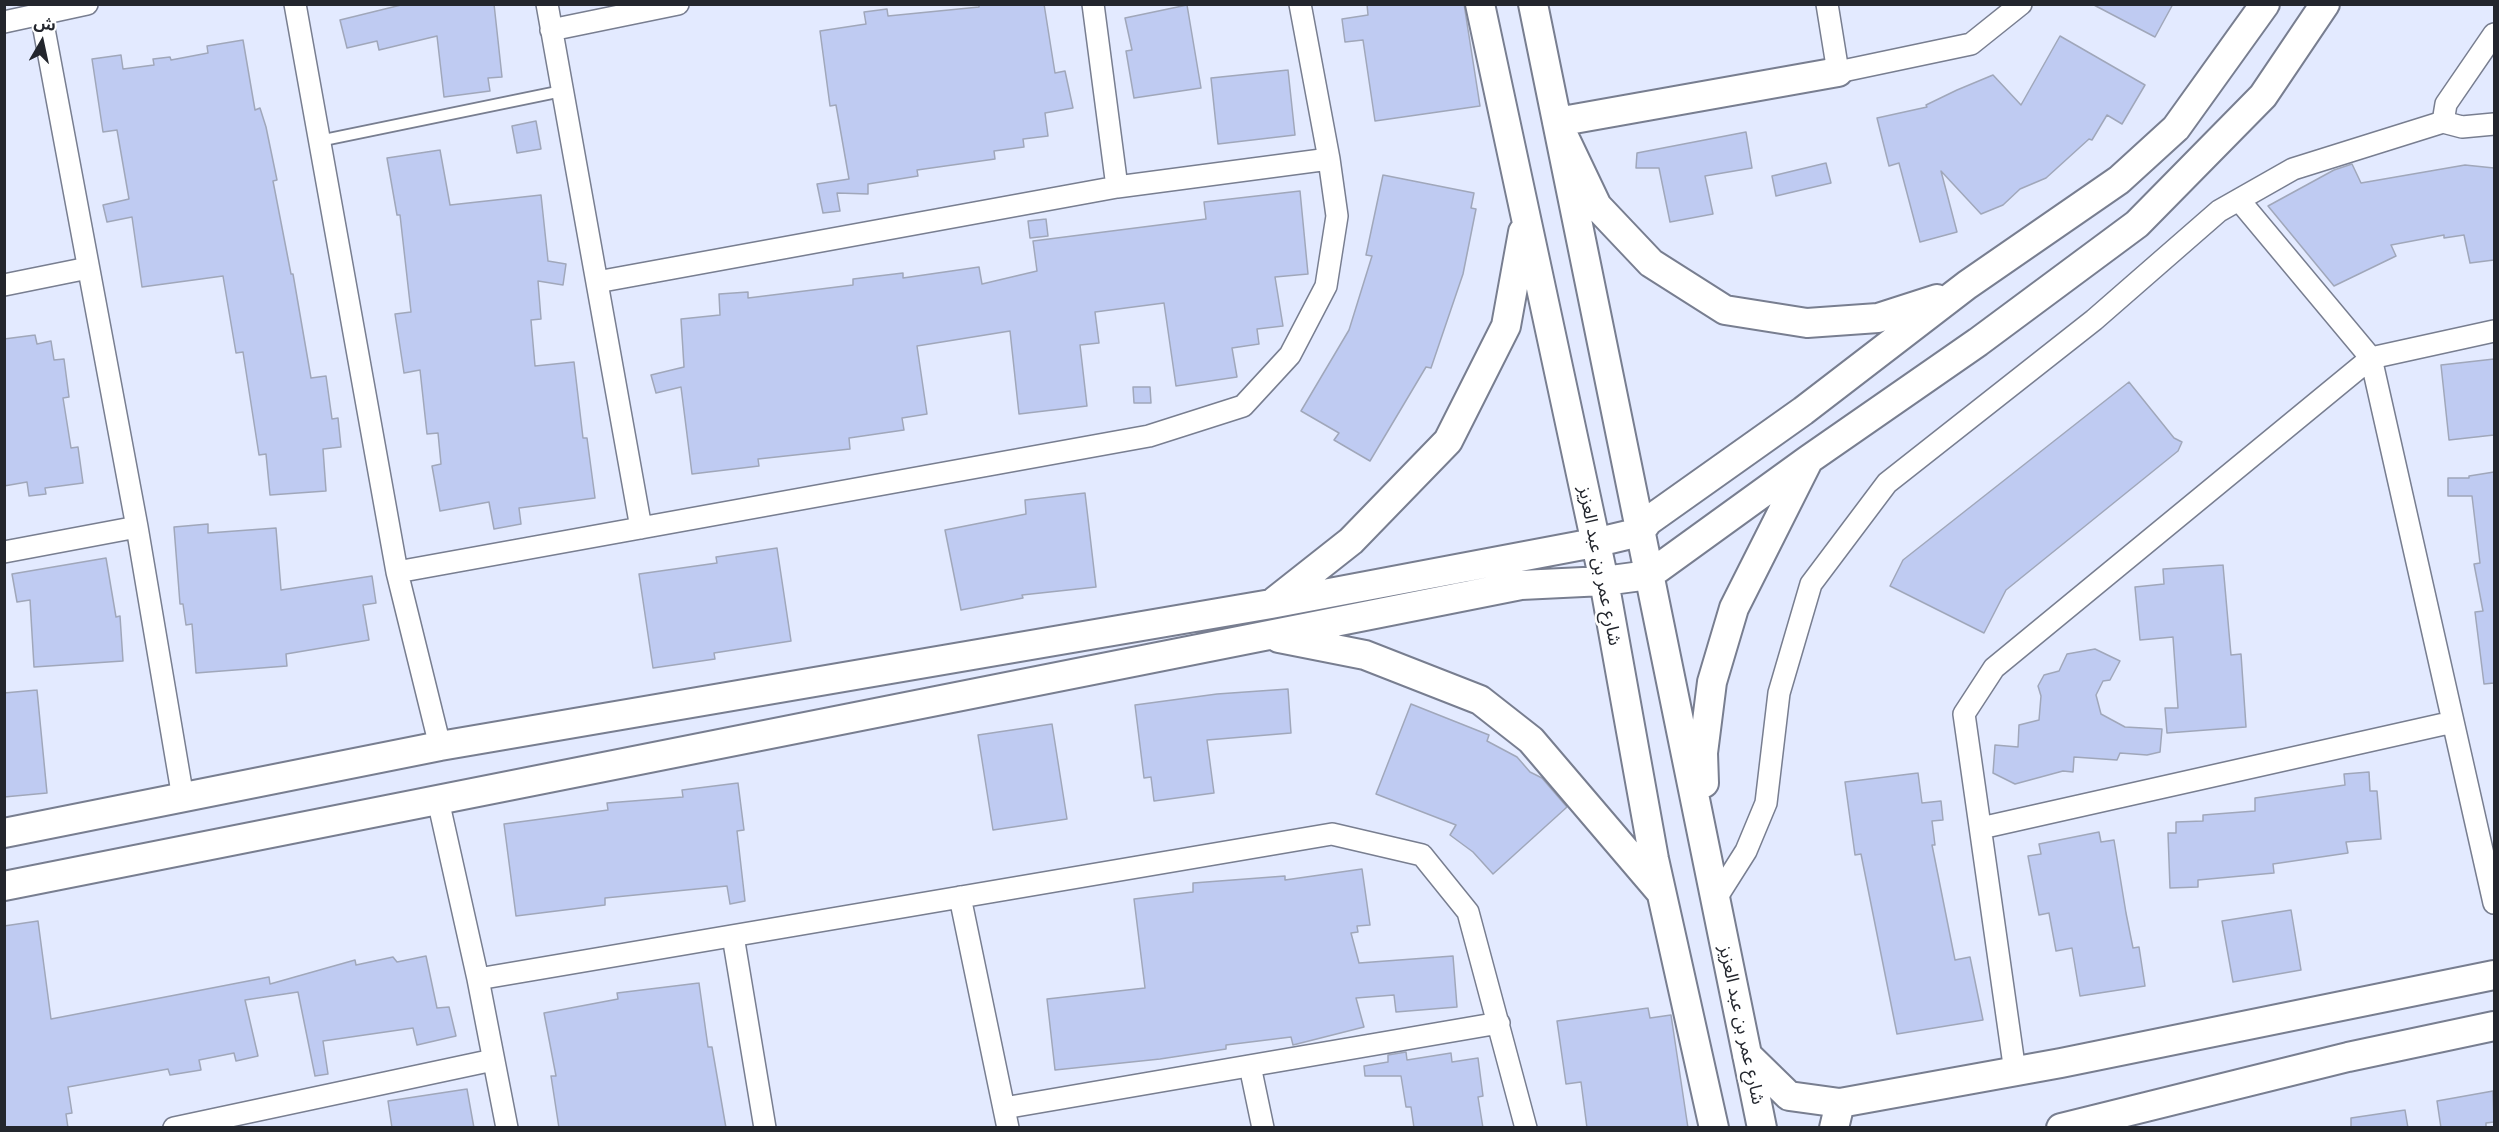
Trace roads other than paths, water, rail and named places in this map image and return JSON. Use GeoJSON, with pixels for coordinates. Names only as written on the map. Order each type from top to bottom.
{"type":"FeatureCollection","features":[{"type":"Feature","properties":{"kind":"street"},"geometry":{"type":"LineString","coordinates":[[4,21],[87,4]]}},
{"type":"Feature","properties":{"kind":"street"},"geometry":{"type":"LineString","coordinates":[[295,4],[397,572],[440,746]]}},
{"type":"Feature","properties":{"kind":"street"},"geometry":{"type":"LineString","coordinates":[[547,4],[641,528]]}},
{"type":"Feature","properties":{"kind":"street"},"geometry":{"type":"LineString","coordinates":[[551,30],[678,4]]}},
{"type":"Feature","properties":{"kind":"street"},"geometry":{"type":"LineString","coordinates":[[1093,4],[1117,187]]}},
{"type":"Feature","properties":{"kind":"street"},"geometry":{"type":"LineString","coordinates":[[397,572],[1149,436],[1243,405],[1290,355],[1326,286],[1337,216],[1329,159],[1300,4]]}},
{"type":"Feature","properties":{"kind":"street","name":"شارع عمر بن عبد العزيز"},"geometry":{"type":"LineString","coordinates":[[1480,4],[1604,581],[1662,893],[1714,1128]]}},
{"type":"Feature","properties":{"kind":"street","name":"شارع عمر بن عبد العزيز"},"geometry":{"type":"LineString","coordinates":[[1533,4],[1762,1128]]}},
{"type":"Feature","properties":{"kind":"street"},"geometry":{"type":"LineString","coordinates":[[1827,4],[1838,72]]}},
{"type":"Feature","properties":{"kind":"street"},"geometry":{"type":"LineString","coordinates":[[1966,285],[1946,296],[1878,318],[1807,322],[1725,310],[1651,263],[1597,206],[1557,122],[1838,72],[1971,44],[2020,4]]}},
{"type":"Feature","properties":{"kind":"street"},"geometry":{"type":"LineString","coordinates":[[4,833],[440,746],[1271,604],[1594,543],[1640,532],[1648,521],[1803,411],[1966,285],[2119,180],[2176,128],[2265,4]]}},
{"type":"Feature","properties":{"kind":"street"},"geometry":{"type":"LineString","coordinates":[[4,886],[1521,585],[1604,581],[1649,576],[1808,460],[1978,342],[2137,224],[2262,96],[2325,4]]}},
{"type":"Feature","properties":{"kind":"street"},"geometry":{"type":"LineString","coordinates":[[41,14],[137,527],[183,798]]}},
{"type":"Feature","properties":{"kind":"street"},"geometry":{"type":"LineString","coordinates":[[2443,122],[2446,104],[2494,34]]}},
{"type":"Feature","properties":{"kind":"street"},"geometry":{"type":"LineString","coordinates":[[1715,900],[1746,851],[1766,803],[1779,693],[1811,584],[1887,483],[2094,320],[2219,211],[2293,169],[2443,122],[2462,127],[2494,124]]}},
{"type":"Feature","properties":{"kind":"street"},"geometry":{"type":"LineString","coordinates":[[597,282],[1117,187],[1329,159]]}},
{"type":"Feature","properties":{"kind":"street"},"geometry":{"type":"LineString","coordinates":[[2239,200],[2371,358],[2494,903]]}},
{"type":"Feature","properties":{"kind":"street"},"geometry":{"type":"LineString","coordinates":[[1271,604],[1351,541],[1448,441],[1506,326],[1526,218]]}},
{"type":"Feature","properties":{"kind":"street"},"geometry":{"type":"LineString","coordinates":[[4,285],[88,268]]}},
{"type":"Feature","properties":{"kind":"street"},"geometry":{"type":"LineString","coordinates":[[2015,1072],[1964,714],[1994,668],[2371,358],[2494,331]]}},
{"type":"Feature","properties":{"kind":"street"},"geometry":{"type":"LineString","coordinates":[[1705,851],[1703,753],[1712,682],[1734,608],[1808,460]]}},
{"type":"Feature","properties":{"kind":"street"},"geometry":{"type":"LineString","coordinates":[[4,552],[137,527]]}},
{"type":"Feature","properties":{"kind":"street"},"geometry":{"type":"LineString","coordinates":[[1265,635],[1365,655],[1480,700],[1531,740],[1662,893]]}},
{"type":"Feature","properties":{"kind":"street"},"geometry":{"type":"LineString","coordinates":[[1981,828],[2453,722]]}},
{"type":"Feature","properties":{"kind":"street"},"geometry":{"type":"LineString","coordinates":[[438,800],[478,979],[507,1128]]}},
{"type":"Feature","properties":{"kind":"street"},"geometry":{"type":"LineString","coordinates":[[478,979],[1332,834],[1422,855],[1468,912],[1526,1128]]}},
{"type":"Feature","properties":{"kind":"street"},"geometry":{"type":"LineString","coordinates":[[960,897],[1006,1118],[1250,1066],[1499,1023]]}},
{"type":"Feature","properties":{"kind":"street"},"geometry":{"type":"LineString","coordinates":[[733,936],[765,1128]]}},
{"type":"Feature","properties":{"kind":"street"},"geometry":{"type":"LineString","coordinates":[[1747,1055],[1789,1096],[1837,1115],[2015,1072],[2494,975]]}},
{"type":"Feature","properties":{"kind":"street"},"geometry":{"type":"LineString","coordinates":[[2061,1128],[2131,1120],[2348,1057],[2494,1026]]}},
{"type":"Feature","properties":{"kind":"street"},"geometry":{"type":"LineString","coordinates":[[174,1128],[242,1120],[493,1060]]}},
{"type":"Feature","properties":{"kind":"street"},"geometry":{"type":"LineString","coordinates":[[1250,1066],[1263,1128]]}},
{"type":"Feature","properties":{"kind":"lane"},"geometry":{"type":"LineString","coordinates":[[319,141],[562,91]]}}]}
